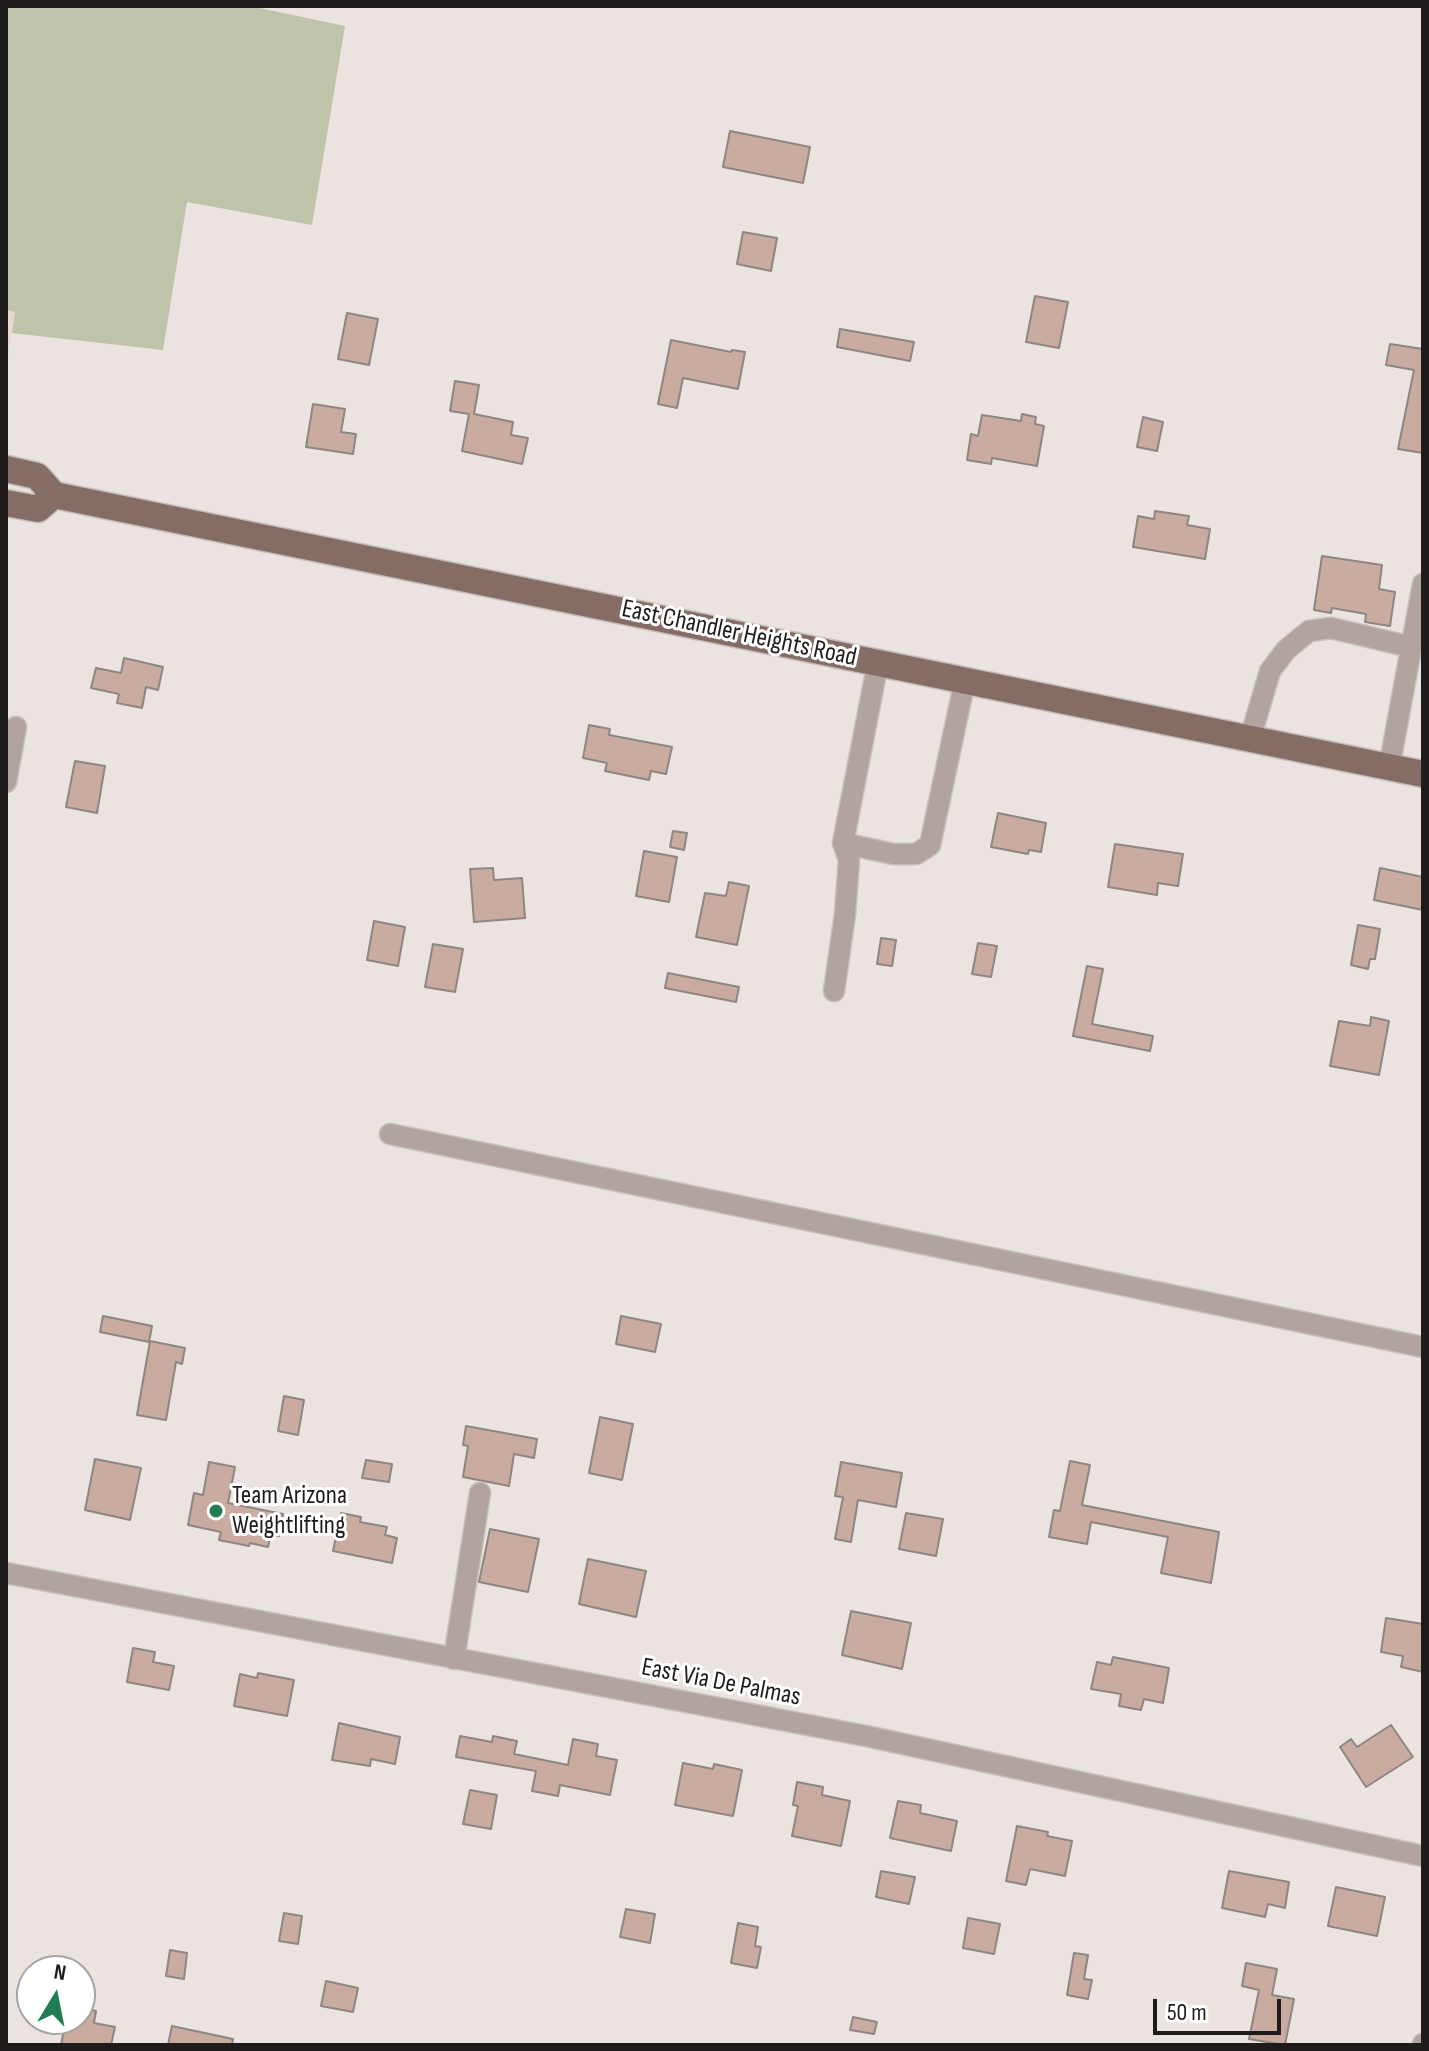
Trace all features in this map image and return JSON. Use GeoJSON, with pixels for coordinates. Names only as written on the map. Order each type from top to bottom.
{"type":"FeatureCollection","features":[{"type":"Feature","properties":{"kind":"main road","name":"East Chandler Heights Road"},"geometry":{"type":"LineString","coordinates":[[6,469],[37,476],[54,495],[1423,774]]}},
{"type":"Feature","properties":{"kind":"main road","name":"East Chandler Heights Road"},"geometry":{"type":"LineString","coordinates":[[6,503],[38,509],[54,495]]}},
{"type":"Feature","properties":{"kind":"street"},"geometry":{"type":"LineString","coordinates":[[1389,768],[1423,584]]}},
{"type":"Feature","properties":{"kind":"street"},"geometry":{"type":"LineString","coordinates":[[1250,739],[1262,689],[1270,671],[1286,650],[1309,631],[1331,628],[1411,647]]}},
{"type":"Feature","properties":{"kind":"street"},"geometry":{"type":"LineString","coordinates":[[834,991],[849,860],[843,843],[878,662]]}},
{"type":"Feature","properties":{"kind":"street"},"geometry":{"type":"LineString","coordinates":[[843,843],[893,854],[916,854],[930,845],[965,680]]}},
{"type":"Feature","properties":{"kind":"street"},"geometry":{"type":"LineString","coordinates":[[6,782],[16,727]]}},
{"type":"Feature","properties":{"kind":"street"},"geometry":{"type":"LineString","coordinates":[[390,1134],[1423,1347]]}},
{"type":"Feature","properties":{"kind":"street"},"geometry":{"type":"LineString","coordinates":[[454,1659],[480,1493]]}},
{"type":"Feature","properties":{"kind":"street","name":"East Via De Palmas"},"geometry":{"type":"LineString","coordinates":[[6,1573],[866,1736],[1423,1856]]}},
{"type":"Feature","properties":{"kind":"shaded area"},"geometry":{"type":"Polygon","coordinates":[[[6,310],[15,312],[6,367],[6,310]]]}},
{"type":"Feature","properties":{"kind":"green space"},"geometry":{"type":"Polygon","coordinates":[[[6,6],[250,6],[345,26],[312,225],[187,202],[163,350],[12,333],[15,312],[6,310],[6,6]]]}},
{"type":"Feature","properties":{"kind":"building"},"geometry":{"type":"Polygon","coordinates":[[[730,131],[810,147],[803,183],[723,167],[730,131]]]}},
{"type":"Feature","properties":{"kind":"building"},"geometry":{"type":"Polygon","coordinates":[[[743,232],[777,238],[771,271],[737,264],[743,232]]]}},
{"type":"Feature","properties":{"kind":"building"},"geometry":{"type":"Polygon","coordinates":[[[1035,296],[1068,302],[1059,348],[1026,342],[1035,296]]]}},
{"type":"Feature","properties":{"kind":"building"},"geometry":{"type":"Polygon","coordinates":[[[347,313],[378,319],[369,365],[338,359],[347,313]]]}},
{"type":"Feature","properties":{"kind":"building"},"geometry":{"type":"Polygon","coordinates":[[[840,329],[914,342],[910,361],[837,347],[840,329]]]}},
{"type":"Feature","properties":{"kind":"building"},"geometry":{"type":"Polygon","coordinates":[[[671,340],[745,352],[738,389],[683,378],[677,408],[658,404],[671,340]]]}},
{"type":"Feature","properties":{"kind":"building"},"geometry":{"type":"Polygon","coordinates":[[[1390,344],[1423,349],[1423,453],[1398,449],[1414,370],[1386,365],[1390,344]]]}},
{"type":"Feature","properties":{"kind":"building"},"geometry":{"type":"Polygon","coordinates":[[[455,381],[479,385],[474,414],[513,422],[511,435],[528,438],[522,464],[462,451],[469,414],[450,411],[455,381]]]}},
{"type":"Feature","properties":{"kind":"building"},"geometry":{"type":"Polygon","coordinates":[[[313,404],[345,409],[341,432],[356,434],[353,454],[306,447],[313,404]]]}},
{"type":"Feature","properties":{"kind":"building"},"geometry":{"type":"Polygon","coordinates":[[[1022,414],[1036,417],[1035,424],[1044,426],[1037,466],[992,458],[991,464],[967,460],[971,434],[978,436],[982,415],[1021,421],[1022,414]]]}},
{"type":"Feature","properties":{"kind":"building"},"geometry":{"type":"Polygon","coordinates":[[[1143,417],[1163,422],[1157,451],[1137,447],[1143,417]]]}},
{"type":"Feature","properties":{"kind":"building"},"geometry":{"type":"Polygon","coordinates":[[[1155,511],[1189,516],[1187,525],[1210,529],[1205,559],[1133,547],[1138,516],[1154,519],[1155,511]]]}},
{"type":"Feature","properties":{"kind":"building"},"geometry":{"type":"Polygon","coordinates":[[[1322,556],[1382,565],[1379,589],[1395,592],[1390,626],[1365,622],[1366,614],[1332,608],[1331,613],[1314,610],[1322,556]]]}},
{"type":"Feature","properties":{"kind":"building"},"geometry":{"type":"Polygon","coordinates":[[[124,658],[163,667],[158,690],[146,687],[142,708],[117,703],[119,694],[91,688],[96,668],[121,673],[124,658]]]}},
{"type":"Feature","properties":{"kind":"building"},"geometry":{"type":"Polygon","coordinates":[[[589,725],[610,729],[609,735],[672,747],[666,774],[651,771],[649,780],[605,771],[607,763],[583,758],[589,725]]]}},
{"type":"Feature","properties":{"kind":"building"},"geometry":{"type":"Polygon","coordinates":[[[75,761],[105,766],[97,813],[66,807],[75,761]]]}},
{"type":"Feature","properties":{"kind":"building"},"geometry":{"type":"Polygon","coordinates":[[[998,813],[1046,823],[1041,852],[1029,850],[1028,854],[991,847],[998,813]]]}},
{"type":"Feature","properties":{"kind":"building"},"geometry":{"type":"Polygon","coordinates":[[[673,831],[687,833],[684,850],[670,847],[673,831]]]}},
{"type":"Feature","properties":{"kind":"building"},"geometry":{"type":"Polygon","coordinates":[[[1115,844],[1183,854],[1178,886],[1158,883],[1157,895],[1108,887],[1115,844]]]}},
{"type":"Feature","properties":{"kind":"building"},"geometry":{"type":"Polygon","coordinates":[[[644,851],[677,857],[669,902],[636,896],[644,851]]]}},
{"type":"Feature","properties":{"kind":"building"},"geometry":{"type":"Polygon","coordinates":[[[493,868],[494,880],[522,878],[525,918],[474,922],[470,869],[493,868]]]}},
{"type":"Feature","properties":{"kind":"building"},"geometry":{"type":"Polygon","coordinates":[[[1380,868],[1423,877],[1423,910],[1374,900],[1380,868]]]}},
{"type":"Feature","properties":{"kind":"building"},"geometry":{"type":"Polygon","coordinates":[[[729,882],[749,886],[737,945],[696,937],[705,893],[726,896],[729,882]]]}},
{"type":"Feature","properties":{"kind":"building"},"geometry":{"type":"Polygon","coordinates":[[[374,921],[405,927],[398,966],[367,960],[374,921]]]}},
{"type":"Feature","properties":{"kind":"building"},"geometry":{"type":"Polygon","coordinates":[[[1358,925],[1380,929],[1375,959],[1370,959],[1368,969],[1351,965],[1358,925]]]}},
{"type":"Feature","properties":{"kind":"building"},"geometry":{"type":"Polygon","coordinates":[[[881,938],[896,940],[892,966],[877,964],[881,938]]]}},
{"type":"Feature","properties":{"kind":"building"},"geometry":{"type":"Polygon","coordinates":[[[978,943],[997,946],[991,977],[972,974],[978,943]]]}},
{"type":"Feature","properties":{"kind":"building"},"geometry":{"type":"Polygon","coordinates":[[[433,944],[463,949],[455,992],[425,987],[433,944]]]}},
{"type":"Feature","properties":{"kind":"building"},"geometry":{"type":"Polygon","coordinates":[[[1087,966],[1103,969],[1092,1024],[1153,1036],[1150,1051],[1073,1036],[1087,966]]]}},
{"type":"Feature","properties":{"kind":"building"},"geometry":{"type":"Polygon","coordinates":[[[668,973],[739,987],[736,1002],[665,988],[668,973]]]}},
{"type":"Feature","properties":{"kind":"building"},"geometry":{"type":"Polygon","coordinates":[[[1371,1017],[1389,1021],[1379,1075],[1330,1066],[1339,1021],[1370,1026],[1371,1017]]]}},
{"type":"Feature","properties":{"kind":"building"},"geometry":{"type":"Polygon","coordinates":[[[103,1316],[152,1326],[149,1342],[100,1332],[103,1316]]]}},
{"type":"Feature","properties":{"kind":"building"},"geometry":{"type":"Polygon","coordinates":[[[621,1316],[661,1324],[655,1352],[616,1344],[621,1316]]]}},
{"type":"Feature","properties":{"kind":"building"},"geometry":{"type":"Polygon","coordinates":[[[150,1341],[185,1348],[182,1364],[176,1362],[166,1420],[137,1415],[150,1341]]]}},
{"type":"Feature","properties":{"kind":"building"},"geometry":{"type":"Polygon","coordinates":[[[284,1396],[304,1400],[298,1435],[278,1431],[284,1396]]]}},
{"type":"Feature","properties":{"kind":"building"},"geometry":{"type":"Polygon","coordinates":[[[600,1417],[633,1424],[622,1480],[589,1473],[600,1417]]]}},
{"type":"Feature","properties":{"kind":"building"},"geometry":{"type":"Polygon","coordinates":[[[466,1426],[537,1439],[534,1458],[514,1454],[509,1486],[463,1477],[468,1446],[463,1445],[466,1426]]]}},
{"type":"Feature","properties":{"kind":"building"},"geometry":{"type":"Polygon","coordinates":[[[95,1459],[141,1468],[130,1520],[85,1510],[95,1459]]]}},
{"type":"Feature","properties":{"kind":"building"},"geometry":{"type":"Polygon","coordinates":[[[366,1460],[392,1464],[389,1482],[362,1478],[366,1460]]]}},
{"type":"Feature","properties":{"kind":"building"},"geometry":{"type":"Polygon","coordinates":[[[1070,1461],[1090,1465],[1082,1505],[1219,1532],[1211,1583],[1161,1573],[1168,1537],[1091,1522],[1087,1544],[1049,1537],[1054,1510],[1060,1511],[1070,1461]]]}},
{"type":"Feature","properties":{"kind":"building"},"geometry":{"type":"Polygon","coordinates":[[[209,1462],[235,1467],[228,1503],[283,1514],[279,1536],[271,1534],[268,1547],[219,1540],[221,1532],[188,1525],[194,1493],[203,1495],[209,1462]]]}},
{"type":"Feature","properties":{"kind":"building"},"geometry":{"type":"Polygon","coordinates":[[[841,1462],[902,1473],[896,1507],[858,1500],[851,1542],[835,1539],[843,1497],[835,1496],[841,1462]]]}},
{"type":"Feature","properties":{"kind":"building"},"geometry":{"type":"Polygon","coordinates":[[[341,1513],[361,1517],[360,1522],[387,1527],[385,1535],[397,1538],[392,1563],[333,1551],[341,1513]]]}},
{"type":"Feature","properties":{"kind":"building"},"geometry":{"type":"Polygon","coordinates":[[[906,1513],[943,1519],[936,1556],[899,1549],[906,1513]]]}},
{"type":"Feature","properties":{"kind":"building"},"geometry":{"type":"Polygon","coordinates":[[[490,1529],[539,1539],[528,1592],[479,1582],[490,1529]]]}},
{"type":"Feature","properties":{"kind":"building"},"geometry":{"type":"Polygon","coordinates":[[[588,1559],[646,1571],[636,1617],[579,1604],[588,1559]]]}},
{"type":"Feature","properties":{"kind":"building"},"geometry":{"type":"Polygon","coordinates":[[[851,1611],[911,1623],[902,1669],[842,1655],[851,1611]]]}},
{"type":"Feature","properties":{"kind":"building"},"geometry":{"type":"Polygon","coordinates":[[[1386,1618],[1423,1624],[1423,1672],[1401,1667],[1403,1656],[1381,1652],[1386,1618]]]}},
{"type":"Feature","properties":{"kind":"building"},"geometry":{"type":"Polygon","coordinates":[[[133,1648],[155,1652],[153,1662],[174,1666],[169,1690],[127,1682],[133,1648]]]}},
{"type":"Feature","properties":{"kind":"building"},"geometry":{"type":"Polygon","coordinates":[[[1113,1657],[1169,1668],[1163,1703],[1144,1699],[1141,1710],[1119,1706],[1121,1694],[1091,1689],[1097,1662],[1111,1665],[1113,1657]]]}},
{"type":"Feature","properties":{"kind":"building"},"geometry":{"type":"Polygon","coordinates":[[[258,1673],[294,1680],[287,1716],[234,1706],[240,1674],[257,1678],[258,1673]]]}},
{"type":"Feature","properties":{"kind":"building"},"geometry":{"type":"Polygon","coordinates":[[[339,1723],[400,1737],[395,1764],[371,1759],[370,1766],[332,1760],[339,1723]]]}},
{"type":"Feature","properties":{"kind":"building"},"geometry":{"type":"Polygon","coordinates":[[[1391,1725],[1413,1757],[1366,1787],[1340,1747],[1351,1739],[1357,1747],[1391,1725]]]}},
{"type":"Feature","properties":{"kind":"building"},"geometry":{"type":"Polygon","coordinates":[[[460,1736],[492,1742],[493,1736],[517,1741],[514,1754],[568,1765],[573,1739],[598,1744],[596,1756],[617,1760],[610,1795],[560,1785],[558,1796],[532,1791],[536,1771],[456,1757],[460,1736]]]}},
{"type":"Feature","properties":{"kind":"building"},"geometry":{"type":"Polygon","coordinates":[[[683,1763],[713,1769],[714,1764],[742,1770],[733,1816],[675,1805],[683,1763]]]}},
{"type":"Feature","properties":{"kind":"building"},"geometry":{"type":"Polygon","coordinates":[[[797,1782],[823,1787],[822,1795],[850,1801],[841,1846],[792,1836],[798,1806],[793,1805],[797,1782]]]}},
{"type":"Feature","properties":{"kind":"building"},"geometry":{"type":"Polygon","coordinates":[[[470,1790],[497,1795],[491,1829],[463,1824],[470,1790]]]}},
{"type":"Feature","properties":{"kind":"building"},"geometry":{"type":"Polygon","coordinates":[[[898,1801],[921,1805],[920,1813],[957,1821],[951,1851],[890,1838],[898,1801]]]}},
{"type":"Feature","properties":{"kind":"building"},"geometry":{"type":"Polygon","coordinates":[[[1017,1826],[1072,1841],[1065,1876],[1030,1869],[1026,1885],[1006,1881],[1017,1826]]]}},
{"type":"Feature","properties":{"kind":"building"},"geometry":{"type":"Polygon","coordinates":[[[881,1871],[915,1877],[909,1904],[876,1897],[881,1871]]]}},
{"type":"Feature","properties":{"kind":"building"},"geometry":{"type":"Polygon","coordinates":[[[1229,1871],[1289,1882],[1285,1908],[1268,1904],[1265,1917],[1222,1908],[1229,1871]]]}},
{"type":"Feature","properties":{"kind":"building"},"geometry":{"type":"Polygon","coordinates":[[[1336,1887],[1385,1897],[1377,1936],[1328,1926],[1336,1887]]]}},
{"type":"Feature","properties":{"kind":"building"},"geometry":{"type":"Polygon","coordinates":[[[626,1909],[655,1914],[650,1943],[620,1937],[626,1909]]]}},
{"type":"Feature","properties":{"kind":"building"},"geometry":{"type":"Polygon","coordinates":[[[284,1913],[302,1916],[298,1944],[279,1941],[284,1913]]]}},
{"type":"Feature","properties":{"kind":"building"},"geometry":{"type":"Polygon","coordinates":[[[968,1918],[1000,1924],[994,1954],[963,1948],[968,1918]]]}},
{"type":"Feature","properties":{"kind":"building"},"geometry":{"type":"Polygon","coordinates":[[[738,1923],[758,1927],[755,1946],[761,1947],[757,1968],[731,1963],[738,1923]]]}},
{"type":"Feature","properties":{"kind":"building"},"geometry":{"type":"Polygon","coordinates":[[[170,1950],[187,1953],[184,1979],[166,1976],[170,1950]]]}},
{"type":"Feature","properties":{"kind":"building"},"geometry":{"type":"Polygon","coordinates":[[[1074,1953],[1088,1955],[1084,1979],[1092,1980],[1088,1999],[1067,1995],[1074,1953]]]}},
{"type":"Feature","properties":{"kind":"building"},"geometry":{"type":"Polygon","coordinates":[[[1246,1963],[1277,1969],[1272,1995],[1294,1999],[1285,2045],[1249,2039],[1259,1990],[1242,1986],[1246,1963]]]}},
{"type":"Feature","properties":{"kind":"building"},"geometry":{"type":"Polygon","coordinates":[[[326,1981],[358,1988],[353,2012],[321,2006],[326,1981]]]}},
{"type":"Feature","properties":{"kind":"building"},"geometry":{"type":"Polygon","coordinates":[[[853,2017],[877,2022],[874,2034],[850,2030],[853,2017]]]}},
{"type":"Feature","properties":{"kind":"building"},"geometry":{"type":"Polygon","coordinates":[[[96,2023],[115,2027],[111,2045],[61,2045],[63,2035],[96,2035],[96,2023]]]}},
{"type":"Feature","properties":{"kind":"building"},"geometry":{"type":"Polygon","coordinates":[[[172,2026],[233,2039],[232,2045],[168,2045],[172,2026]]]}},
{"type":"Feature","properties":{"kind":"place","name":"Team Arizona Weightlifting"},"geometry":{"type":"Point","coordinates":[216,1511]}}]}
